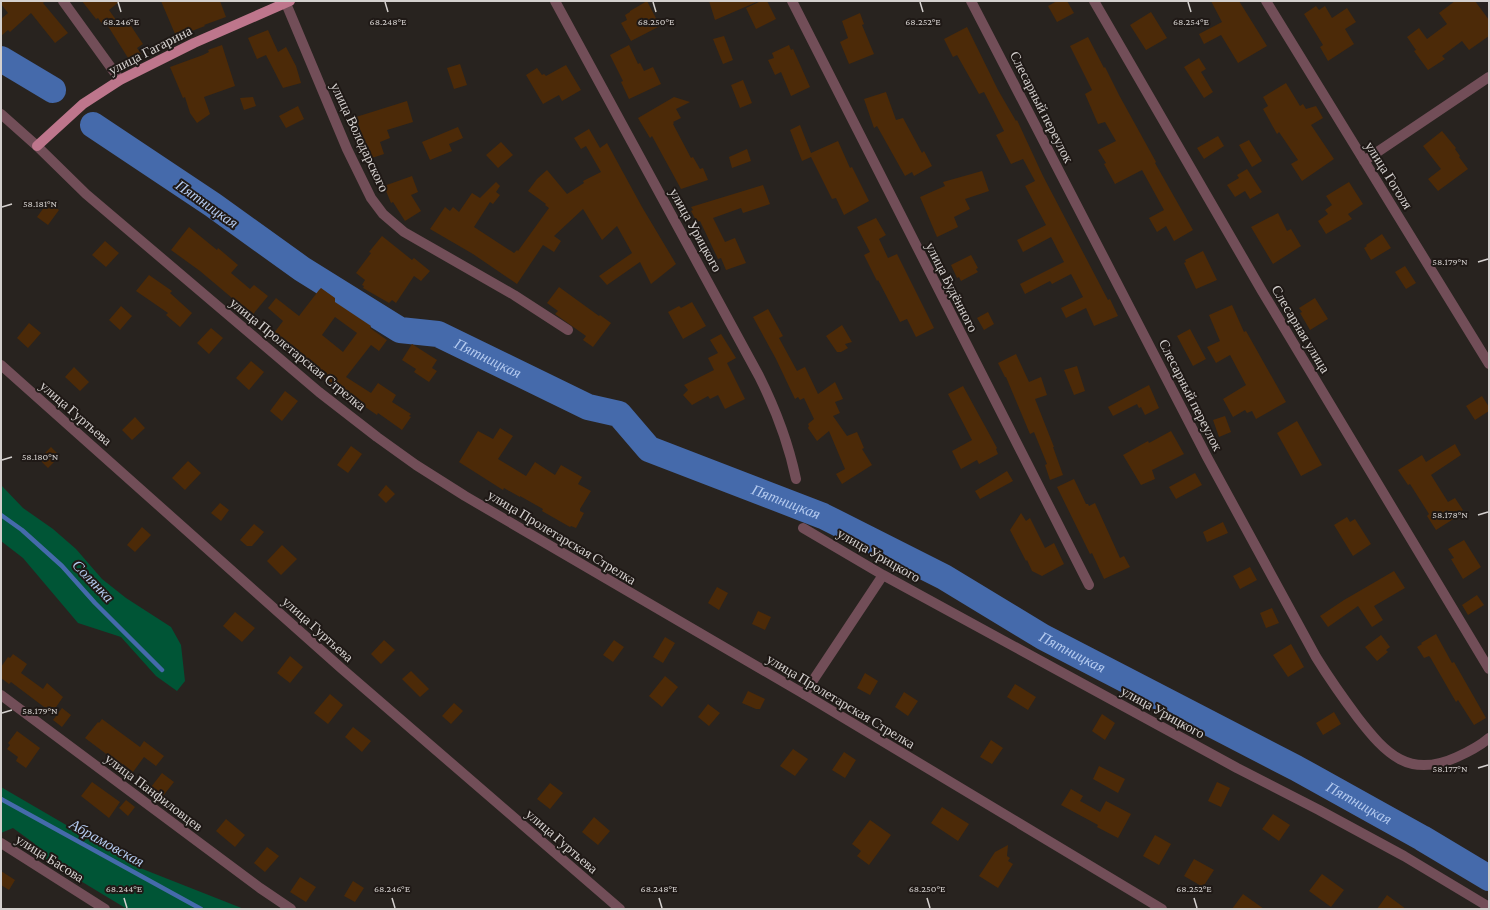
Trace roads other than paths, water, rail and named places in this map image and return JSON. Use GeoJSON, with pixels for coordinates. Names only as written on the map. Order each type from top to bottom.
{"type":"FeatureCollection","features":[{"type":"Feature","properties":{"kind":"main road","name":"улица Гагарина"},"geometry":{"type":"LineString","coordinates":[[37,146],[79,107],[120,80],[194,42],[287,2]]}},
{"type":"Feature","properties":{"kind":"street"},"geometry":{"type":"LineString","coordinates":[[63,1],[120,80]]}},
{"type":"Feature","properties":{"kind":"street","name":"улица Урицкого"},"geometry":{"type":"LineString","coordinates":[[555,1],[759,376],[774,406],[784,432],[796,479]]}},
{"type":"Feature","properties":{"kind":"street","name":"улица Будённого"},"geometry":{"type":"LineString","coordinates":[[792,1],[1088,586]]}},
{"type":"Feature","properties":{"kind":"street","name":"Слесарный переулок"},"geometry":{"type":"LineString","coordinates":[[971,1],[1207,457],[1316,657],[1349,707],[1378,742],[1395,757],[1412,764],[1426,766],[1436,765],[1450,760],[1478,746],[1489,738]]}},
{"type":"Feature","properties":{"kind":"street","name":"Слесарная улица"},"geometry":{"type":"LineString","coordinates":[[1094,1],[1262,291],[1489,669]]}},
{"type":"Feature","properties":{"kind":"street","name":"улица Гоголя"},"geometry":{"type":"LineString","coordinates":[[1266,1],[1489,364]]}},
{"type":"Feature","properties":{"kind":"street","name":"улица Володарского"},"geometry":{"type":"LineString","coordinates":[[287,2],[347,149],[371,198],[383,214],[404,232],[514,294],[568,330]]}},
{"type":"Feature","properties":{"kind":"street"},"geometry":{"type":"LineString","coordinates":[[1364,161],[1489,77]]}},
{"type":"Feature","properties":{"kind":"street","name":"улица Пролетарская Стрелка"},"geometry":{"type":"LineString","coordinates":[[1,114],[37,146],[86,194],[194,287],[319,392],[416,465],[465,496],[804,694],[1162,909]]}},
{"type":"Feature","properties":{"kind":"street","name":"улица Гуртьева"},"geometry":{"type":"LineString","coordinates":[[1,365],[341,668],[620,909]]}},
{"type":"Feature","properties":{"kind":"street","name":"улица Урицкого"},"geometry":{"type":"LineString","coordinates":[[803,528],[883,574],[1237,768],[1404,856],[1489,907]]}},
{"type":"Feature","properties":{"kind":"street"},"geometry":{"type":"LineString","coordinates":[[804,694],[883,574]]}},
{"type":"Feature","properties":{"kind":"street","name":"улица Панфиловцев"},"geometry":{"type":"LineString","coordinates":[[1,695],[260,888],[291,909]]}},
{"type":"Feature","properties":{"kind":"street","name":"улица Басова"},"geometry":{"type":"LineString","coordinates":[[1,843],[105,909]]}},
{"type":"Feature","properties":{"kind":"waterway","name":"Пятницкая"},"geometry":{"type":"LineString","coordinates":[[1,59],[53,90]]}},
{"type":"Feature","properties":{"kind":"waterway","name":"Пятницкая"},"geometry":{"type":"LineString","coordinates":[[93,125],[213,205],[302,269],[400,330],[438,334],[588,407],[619,414],[649,449],[823,516],[944,577],[1043,637],[1296,768],[1422,838],[1489,878]]}},
{"type":"Feature","properties":{"kind":"waterway","name":"Солянка"},"geometry":{"type":"LineString","coordinates":[[1,515],[22,530],[62,566],[95,603],[162,670]]}},
{"type":"Feature","properties":{"kind":"waterway","name":"Абрамовская"},"geometry":{"type":"LineString","coordinates":[[1,799],[201,909]]}}]}
